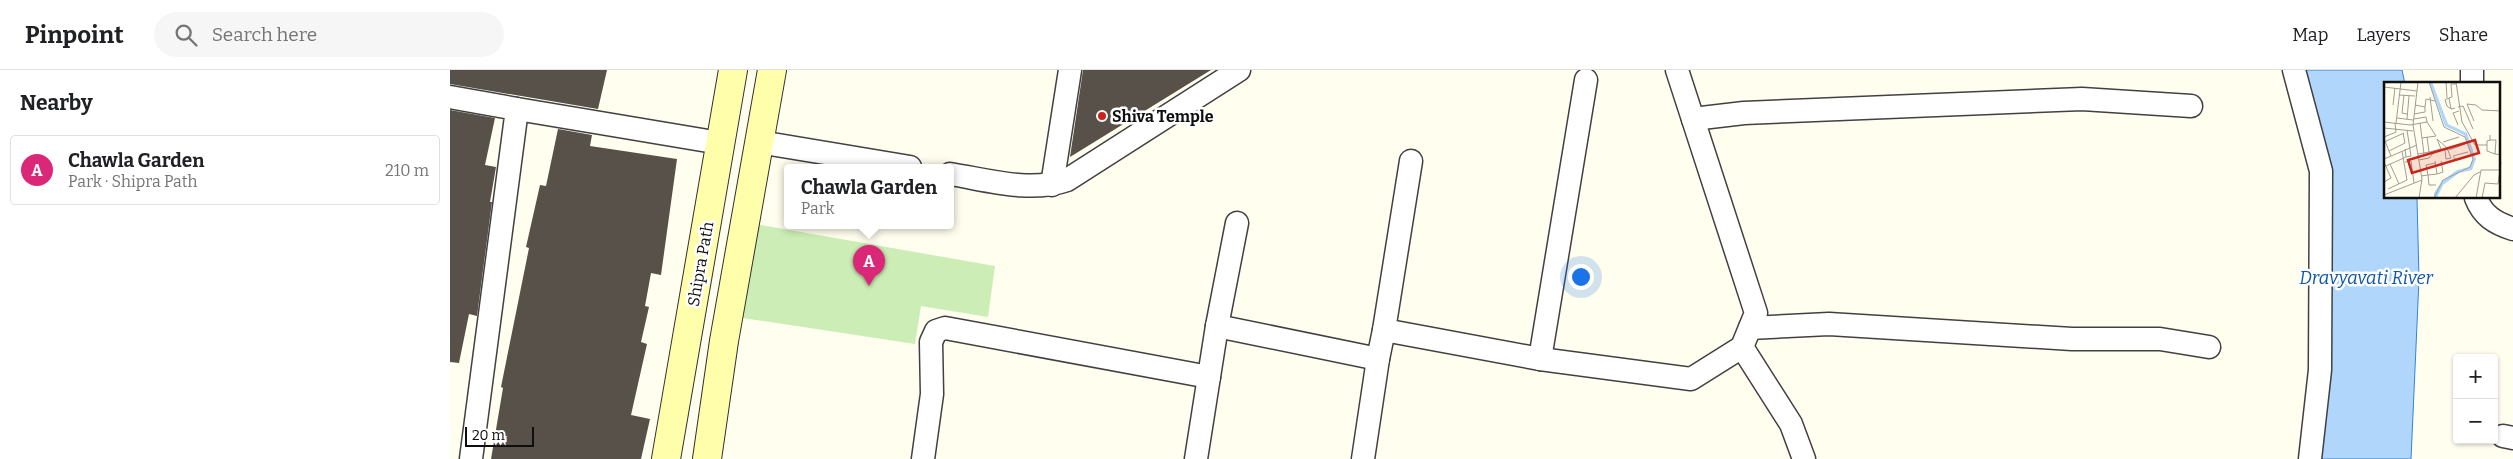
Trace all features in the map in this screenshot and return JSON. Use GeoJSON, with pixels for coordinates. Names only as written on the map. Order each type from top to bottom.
{"type":"FeatureCollection","features":[{"type":"Feature","properties":{"kind":"street","name":"Shipra Path"},"geometry":{"type":"LineString","coordinates":[[666,459],[733,70]]}},
{"type":"Feature","properties":{"kind":"street"},"geometry":{"type":"LineString","coordinates":[[707,459],[724,341],[772,70]]}},
{"type":"Feature","properties":{"kind":"street"},"geometry":{"type":"LineString","coordinates":[[1052,185],[1070,70]]}},
{"type":"Feature","properties":{"kind":"street"},"geometry":{"type":"LineString","coordinates":[[954,175],[1017,185],[1052,185],[1068,180],[1239,70]]}},
{"type":"Feature","properties":{"kind":"street"},"geometry":{"type":"LineString","coordinates":[[1677,70],[1756,313],[1746,338],[1791,424],[1804,459]]}},
{"type":"Feature","properties":{"kind":"street"},"geometry":{"type":"LineString","coordinates":[[2294,70],[2322,171],[2320,370],[2310,459]]}},
{"type":"Feature","properties":{"kind":"street"},"geometry":{"type":"LineString","coordinates":[[1540,359],[1586,80]]}},
{"type":"Feature","properties":{"kind":"street"},"geometry":{"type":"LineString","coordinates":[[450,97],[720,144]]}},
{"type":"Feature","properties":{"kind":"street"},"geometry":{"type":"LineString","coordinates":[[1693,119],[1744,113],[2082,99],[2191,106]]}},
{"type":"Feature","properties":{"kind":"street"},"geometry":{"type":"LineString","coordinates":[[471,459],[517,109]]}},
{"type":"Feature","properties":{"kind":"street"},"geometry":{"type":"LineString","coordinates":[[759,142],[892,164]]}},
{"type":"Feature","properties":{"kind":"street"},"geometry":{"type":"LineString","coordinates":[[1363,459],[1411,161]]}},
{"type":"Feature","properties":{"kind":"street"},"geometry":{"type":"LineString","coordinates":[[2476,199],[2482,211],[2498,224],[2513,229]]}},
{"type":"Feature","properties":{"kind":"street"},"geometry":{"type":"LineString","coordinates":[[1196,459],[1217,326],[1238,223]]}},
{"type":"Feature","properties":{"kind":"street"},"geometry":{"type":"LineString","coordinates":[[1384,330],[1540,359],[1691,379],[1746,338],[1829,324],[2072,339],[2160,339],[2209,347]]}},
{"type":"Feature","properties":{"kind":"street"},"geometry":{"type":"LineString","coordinates":[[1217,326],[1378,359]]}},
{"type":"Feature","properties":{"kind":"street"},"geometry":{"type":"LineString","coordinates":[[923,459],[932,394],[931,342],[936,331],[945,328],[1209,377]]}},
{"type":"Feature","properties":{"kind":"green space"},"geometry":{"type":"Polygon","coordinates":[[[755,224],[995,266],[988,317],[921,306],[915,344],[743,318],[755,224]]]}},
{"type":"Feature","properties":{"kind":"water","name":"Dravyavati River"},"geometry":{"type":"Polygon","coordinates":[[[2305,70],[2402,70],[2405,82],[2384,82],[2384,199],[2417,199],[2419,279],[2411,459],[2308,459],[2319,133],[2305,70]]]}},
{"type":"Feature","properties":{"kind":"building"},"geometry":{"type":"Polygon","coordinates":[[[450,70],[607,70],[598,109],[450,84],[450,70]]]}},
{"type":"Feature","properties":{"kind":"building","name":"Shiva Temple"},"geometry":{"type":"Polygon","coordinates":[[[1083,70],[1211,70],[1070,157],[1083,70]]]}},
{"type":"Feature","properties":{"kind":"building"},"geometry":{"type":"Polygon","coordinates":[[[450,110],[495,118],[485,165],[496,167],[490,202],[492,202],[477,316],[469,314],[459,363],[450,362],[450,110]]]}},
{"type":"Feature","properties":{"kind":"building"},"geometry":{"type":"Polygon","coordinates":[[[558,129],[592,135],[590,146],[677,159],[661,275],[651,273],[645,306],[649,307],[641,342],[647,344],[631,415],[650,419],[641,459],[491,459],[503,388],[501,387],[529,248],[526,247],[540,185],[546,186],[558,129]]]}},
{"type":"Feature","properties":{"kind":"place","name":"Shiva Temple"},"geometry":{"type":"Point","coordinates":[1102,116]}},
{"type":"Feature","properties":{"kind":"place","name":"Chawla Garden"},"geometry":{"type":"Point","coordinates":[869,286]}}]}
